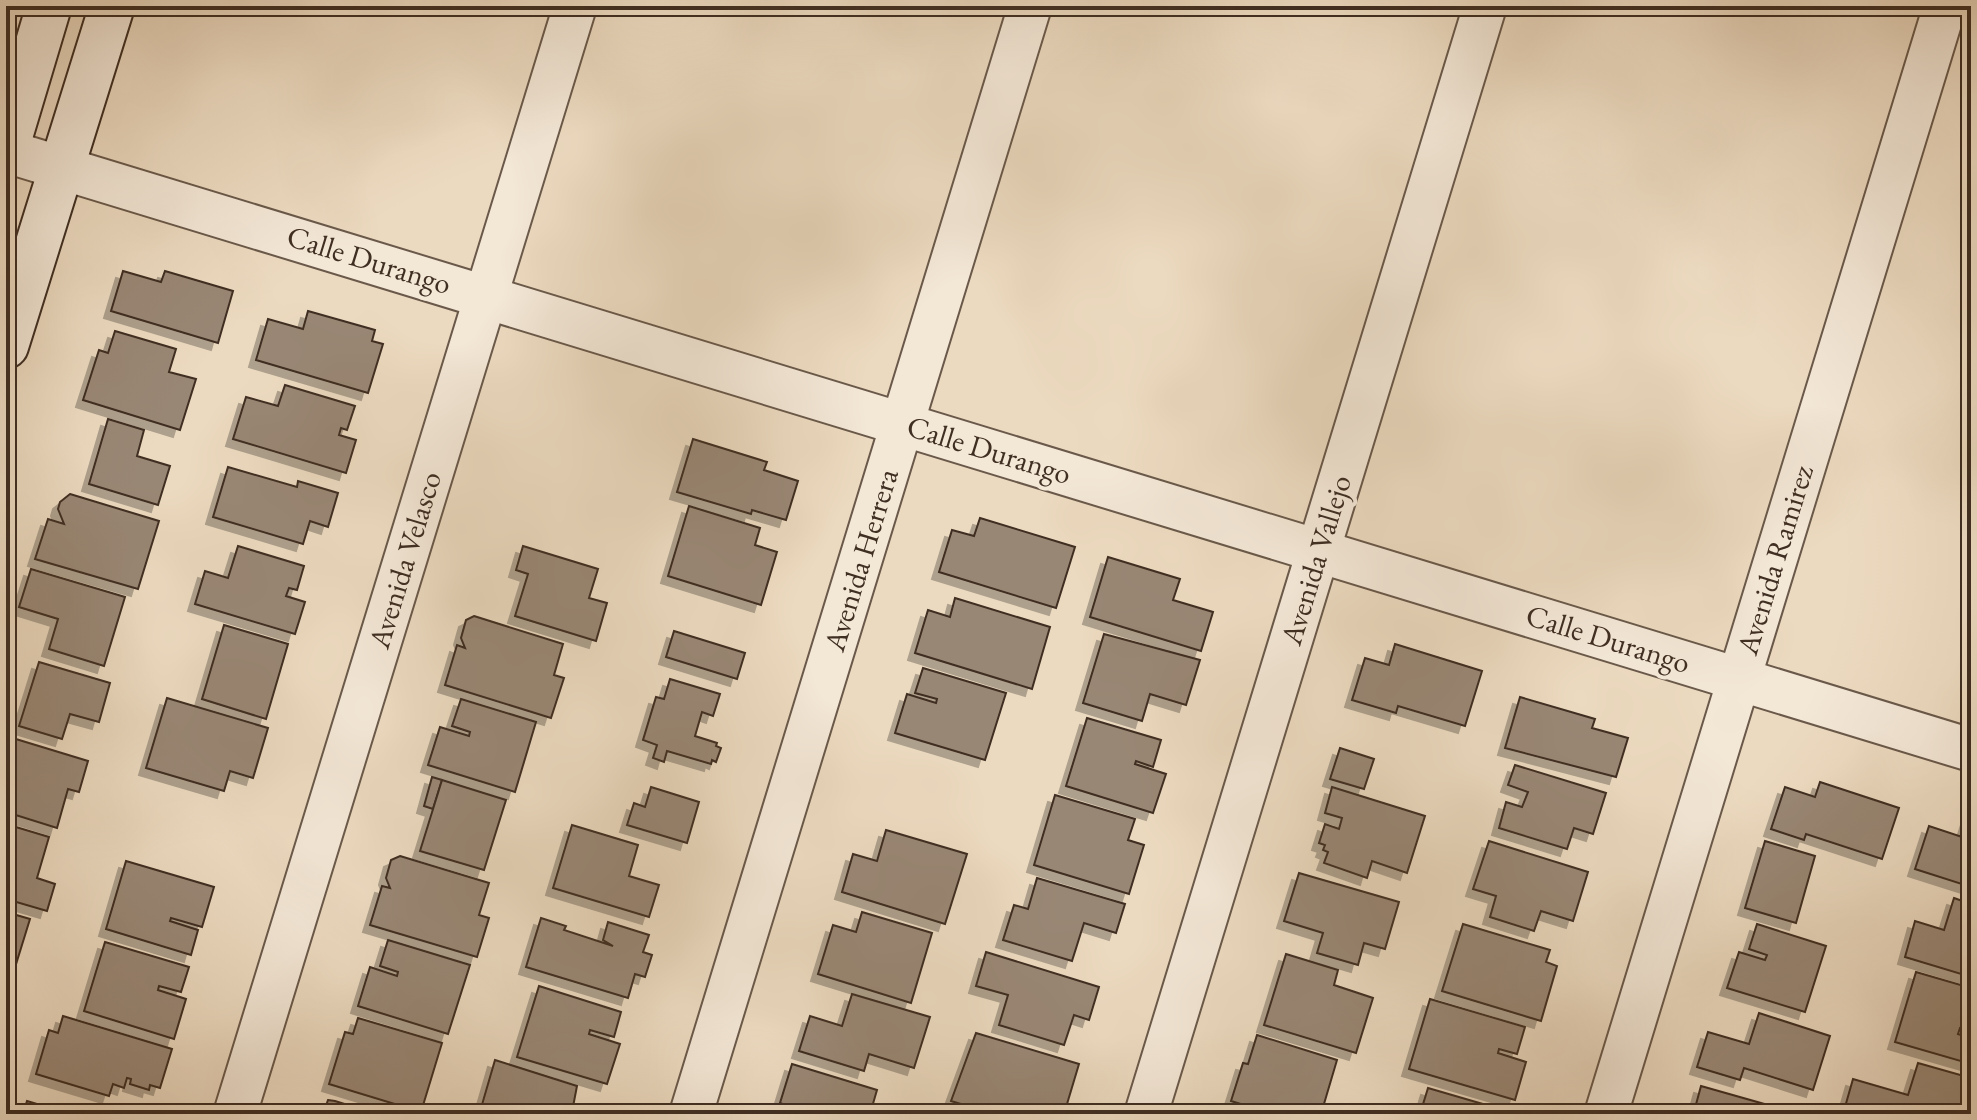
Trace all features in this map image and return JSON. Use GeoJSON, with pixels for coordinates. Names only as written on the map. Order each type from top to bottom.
{"type":"FeatureCollection","features":[{"type":"Feature","properties":{"kind":"main road"},"geometry":{"type":"LineString","coordinates":[[6,150],[49,6]]}},
{"type":"Feature","properties":{"kind":"main road"},"geometry":{"type":"LineString","coordinates":[[6,346],[112,6]]}},
{"type":"Feature","properties":{"kind":"street","name":"Avenida Velasco"},"geometry":{"type":"LineString","coordinates":[[235,1114],[575,6]]}},
{"type":"Feature","properties":{"kind":"street","name":"Avenida Herrera"},"geometry":{"type":"LineString","coordinates":[[691,1114],[1030,6]]}},
{"type":"Feature","properties":{"kind":"street","name":"Avenida Vallejo"},"geometry":{"type":"LineString","coordinates":[[1146,1114],[1485,6]]}},
{"type":"Feature","properties":{"kind":"street","name":"Avenida Ramirez"},"geometry":{"type":"LineString","coordinates":[[1606,1114],[1945,6]]}},
{"type":"Feature","properties":{"kind":"street","name":"Calle Durango"},"geometry":{"type":"LineString","coordinates":[[6,150],[1971,750]]}},
{"type":"Feature","properties":{"kind":"building"},"geometry":{"type":"Polygon","coordinates":[[[123,271],[161,282],[165,271],[233,291],[218,343],[111,311],[123,271]]]}},
{"type":"Feature","properties":{"kind":"building"},"geometry":{"type":"Polygon","coordinates":[[[308,311],[375,330],[372,341],[383,344],[368,393],[256,360],[268,319],[303,329],[308,311]]]}},
{"type":"Feature","properties":{"kind":"building"},"geometry":{"type":"Polygon","coordinates":[[[115,331],[176,349],[169,372],[196,379],[180,430],[83,400],[99,350],[108,353],[115,331]]]}},
{"type":"Feature","properties":{"kind":"building"},"geometry":{"type":"Polygon","coordinates":[[[285,385],[355,406],[347,430],[341,428],[339,435],[356,440],[346,473],[233,439],[246,397],[278,406],[285,385]]]}},
{"type":"Feature","properties":{"kind":"building"},"geometry":{"type":"Polygon","coordinates":[[[108,419],[144,430],[137,456],[170,466],[158,505],[89,484],[108,419]]]}},
{"type":"Feature","properties":{"kind":"building"},"geometry":{"type":"Polygon","coordinates":[[[693,439],[767,462],[764,470],[798,481],[786,520],[752,510],[751,514],[677,492],[693,439]]]}},
{"type":"Feature","properties":{"kind":"building"},"geometry":{"type":"Polygon","coordinates":[[[228,467],[297,487],[298,481],[338,493],[328,527],[310,521],[303,544],[213,517],[228,467]]]}},
{"type":"Feature","properties":{"kind":"building"},"geometry":{"type":"Polygon","coordinates":[[[70,494],[159,521],[138,589],[35,559],[48,519],[64,524],[58,509],[60,502],[70,494]]]}},
{"type":"Feature","properties":{"kind":"building"},"geometry":{"type":"Polygon","coordinates":[[[689,506],[760,528],[755,545],[777,552],[761,605],[668,576],[689,506]]]}},
{"type":"Feature","properties":{"kind":"building"},"geometry":{"type":"Polygon","coordinates":[[[980,518],[1075,547],[1056,608],[939,572],[952,530],[974,536],[980,518]]]}},
{"type":"Feature","properties":{"kind":"building"},"geometry":{"type":"Polygon","coordinates":[[[238,546],[304,566],[297,590],[289,588],[286,596],[305,602],[295,634],[195,604],[205,571],[228,578],[238,546]]]}},
{"type":"Feature","properties":{"kind":"building"},"geometry":{"type":"Polygon","coordinates":[[[523,546],[598,569],[589,598],[607,603],[596,641],[515,616],[528,574],[516,570],[523,546]]]}},
{"type":"Feature","properties":{"kind":"building"},"geometry":{"type":"Polygon","coordinates":[[[1108,557],[1180,579],[1173,600],[1213,612],[1201,651],[1090,617],[1108,557]]]}},
{"type":"Feature","properties":{"kind":"building"},"geometry":{"type":"Polygon","coordinates":[[[31,569],[125,597],[104,666],[49,649],[58,619],[19,607],[31,569]]]}},
{"type":"Feature","properties":{"kind":"building"},"geometry":{"type":"Polygon","coordinates":[[[955,598],[1050,627],[1032,689],[915,653],[928,610],[950,617],[955,598]]]}},
{"type":"Feature","properties":{"kind":"building"},"geometry":{"type":"Polygon","coordinates":[[[474,616],[563,644],[554,675],[564,678],[551,718],[445,685],[457,645],[465,648],[461,638],[466,620],[474,616]]]}},
{"type":"Feature","properties":{"kind":"building"},"geometry":{"type":"Polygon","coordinates":[[[224,625],[288,644],[266,719],[202,699],[224,625]]]}},
{"type":"Feature","properties":{"kind":"building"},"geometry":{"type":"Polygon","coordinates":[[[674,631],[745,653],[737,679],[666,657],[674,631]]]}},
{"type":"Feature","properties":{"kind":"building"},"geometry":{"type":"Polygon","coordinates":[[[1104,634],[1200,660],[1186,705],[1150,694],[1142,721],[1083,703],[1104,634]]]}},
{"type":"Feature","properties":{"kind":"building"},"geometry":{"type":"Polygon","coordinates":[[[1395,644],[1482,671],[1465,726],[1398,706],[1396,713],[1352,700],[1365,658],[1389,665],[1395,644]]]}},
{"type":"Feature","properties":{"kind":"building"},"geometry":{"type":"Polygon","coordinates":[[[39,662],[110,683],[99,722],[70,714],[62,739],[19,726],[39,662]]]}},
{"type":"Feature","properties":{"kind":"building"},"geometry":{"type":"Polygon","coordinates":[[[923,668],[1006,693],[985,760],[895,733],[907,694],[936,703],[937,699],[915,693],[923,668]]]}},
{"type":"Feature","properties":{"kind":"building"},"geometry":{"type":"Polygon","coordinates":[[[670,679],[720,694],[713,716],[702,712],[695,736],[717,743],[716,746],[721,748],[716,762],[712,760],[711,764],[667,751],[664,762],[653,758],[657,745],[643,740],[656,697],[664,699],[670,679]]]}},
{"type":"Feature","properties":{"kind":"building"},"geometry":{"type":"Polygon","coordinates":[[[1520,697],[1595,719],[1592,728],[1628,738],[1616,777],[1505,748],[1520,697]]]}},
{"type":"Feature","properties":{"kind":"building"},"geometry":{"type":"Polygon","coordinates":[[[167,698],[268,728],[253,778],[230,771],[224,791],[146,768],[167,698]]]}},
{"type":"Feature","properties":{"kind":"building"},"geometry":{"type":"Polygon","coordinates":[[[461,699],[536,722],[515,792],[428,765],[440,727],[469,736],[470,732],[452,726],[461,699]]]}},
{"type":"Feature","properties":{"kind":"building"},"geometry":{"type":"Polygon","coordinates":[[[1087,718],[1161,740],[1153,767],[1136,761],[1135,764],[1166,774],[1153,813],[1066,786],[1087,718]]]}},
{"type":"Feature","properties":{"kind":"building"},"geometry":{"type":"Polygon","coordinates":[[[6,736],[88,761],[79,792],[68,789],[57,828],[6,812],[6,736]]]}},
{"type":"Feature","properties":{"kind":"building"},"geometry":{"type":"Polygon","coordinates":[[[1340,748],[1374,759],[1364,789],[1330,779],[1340,748]]]}},
{"type":"Feature","properties":{"kind":"building"},"geometry":{"type":"Polygon","coordinates":[[[1515,765],[1606,793],[1593,834],[1574,828],[1567,849],[1499,828],[1506,802],[1522,807],[1528,792],[1508,785],[1515,765]]]}},
{"type":"Feature","properties":{"kind":"building"},"geometry":{"type":"Polygon","coordinates":[[[432,777],[442,780],[433,809],[424,806],[432,777]]]}},
{"type":"Feature","properties":{"kind":"building"},"geometry":{"type":"Polygon","coordinates":[[[442,780],[506,800],[484,870],[420,851],[442,780]]]}},
{"type":"Feature","properties":{"kind":"building"},"geometry":{"type":"Polygon","coordinates":[[[1820,782],[1899,808],[1882,859],[1806,834],[1804,840],[1771,829],[1785,787],[1815,797],[1820,782]]]}},
{"type":"Feature","properties":{"kind":"building"},"geometry":{"type":"Polygon","coordinates":[[[651,787],[699,802],[687,843],[627,825],[634,803],[645,807],[651,787]]]}},
{"type":"Feature","properties":{"kind":"building"},"geometry":{"type":"Polygon","coordinates":[[[1332,787],[1425,816],[1407,873],[1372,861],[1367,878],[1324,863],[1328,852],[1323,850],[1325,845],[1319,843],[1325,824],[1339,829],[1342,818],[1325,813],[1332,787]]]}},
{"type":"Feature","properties":{"kind":"building"},"geometry":{"type":"Polygon","coordinates":[[[1055,795],[1135,819],[1128,840],[1144,845],[1129,894],[1034,865],[1055,795]]]}},
{"type":"Feature","properties":{"kind":"building"},"geometry":{"type":"Polygon","coordinates":[[[1968,818],[1971,819],[1971,887],[1915,869],[1929,826],[1962,837],[1968,818]]]}},
{"type":"Feature","properties":{"kind":"building"},"geometry":{"type":"Polygon","coordinates":[[[6,824],[49,837],[37,878],[55,884],[47,911],[6,899],[6,824]]]}},
{"type":"Feature","properties":{"kind":"building"},"geometry":{"type":"Polygon","coordinates":[[[572,825],[638,845],[629,876],[659,885],[649,917],[553,888],[572,825]]]}},
{"type":"Feature","properties":{"kind":"building"},"geometry":{"type":"Polygon","coordinates":[[[886,830],[967,854],[945,924],[842,892],[853,854],[877,861],[886,830]]]}},
{"type":"Feature","properties":{"kind":"building"},"geometry":{"type":"Polygon","coordinates":[[[1489,841],[1588,872],[1573,921],[1541,911],[1534,931],[1490,917],[1496,896],[1473,889],[1489,841]]]}},
{"type":"Feature","properties":{"kind":"building"},"geometry":{"type":"Polygon","coordinates":[[[1765,841],[1815,856],[1796,923],[1745,908],[1765,841]]]}},
{"type":"Feature","properties":{"kind":"building"},"geometry":{"type":"Polygon","coordinates":[[[400,856],[489,883],[479,915],[489,918],[477,957],[370,925],[382,886],[390,888],[386,878],[391,860],[400,856]]]}},
{"type":"Feature","properties":{"kind":"building"},"geometry":{"type":"Polygon","coordinates":[[[126,861],[214,887],[202,927],[171,918],[170,921],[198,930],[191,955],[106,929],[126,861]]]}},
{"type":"Feature","properties":{"kind":"building"},"geometry":{"type":"Polygon","coordinates":[[[1299,873],[1399,902],[1385,949],[1364,943],[1358,965],[1317,953],[1323,933],[1284,921],[1299,873]]]}},
{"type":"Feature","properties":{"kind":"building"},"geometry":{"type":"Polygon","coordinates":[[[1037,878],[1125,904],[1116,933],[1084,923],[1072,961],[1003,940],[1014,905],[1028,909],[1037,878]]]}},
{"type":"Feature","properties":{"kind":"building"},"geometry":{"type":"Polygon","coordinates":[[[1954,898],[1971,904],[1971,977],[1905,957],[1915,921],[1944,930],[1954,898]]]}},
{"type":"Feature","properties":{"kind":"building"},"geometry":{"type":"Polygon","coordinates":[[[6,912],[30,919],[9,987],[6,986],[6,912]]]}},
{"type":"Feature","properties":{"kind":"building"},"geometry":{"type":"Polygon","coordinates":[[[862,912],[932,933],[911,1003],[818,974],[833,925],[856,932],[862,912]]]}},
{"type":"Feature","properties":{"kind":"building"},"geometry":{"type":"Polygon","coordinates":[[[541,918],[566,926],[564,930],[613,946],[603,940],[608,922],[649,935],[643,952],[652,955],[645,977],[635,974],[628,998],[526,967],[541,918]]]}},
{"type":"Feature","properties":{"kind":"building"},"geometry":{"type":"Polygon","coordinates":[[[1463,924],[1550,950],[1546,962],[1557,966],[1541,1021],[1442,991],[1463,924]]]}},
{"type":"Feature","properties":{"kind":"building"},"geometry":{"type":"Polygon","coordinates":[[[1757,924],[1826,946],[1805,1012],[1727,988],[1739,952],[1765,960],[1767,955],[1749,949],[1757,924]]]}},
{"type":"Feature","properties":{"kind":"building"},"geometry":{"type":"Polygon","coordinates":[[[388,940],[470,965],[448,1034],[358,1006],[370,967],[397,976],[398,972],[380,966],[388,940]]]}},
{"type":"Feature","properties":{"kind":"building"},"geometry":{"type":"Polygon","coordinates":[[[105,942],[189,967],[181,992],[159,986],[158,990],[186,999],[174,1039],[84,1011],[105,942]]]}},
{"type":"Feature","properties":{"kind":"building"},"geometry":{"type":"Polygon","coordinates":[[[986,952],[1099,987],[1089,1020],[1074,1015],[1064,1045],[999,1025],[1008,995],[976,986],[986,952]]]}},
{"type":"Feature","properties":{"kind":"building"},"geometry":{"type":"Polygon","coordinates":[[[1286,954],[1338,970],[1334,985],[1373,998],[1356,1053],[1264,1025],[1286,954]]]}},
{"type":"Feature","properties":{"kind":"building"},"geometry":{"type":"Polygon","coordinates":[[[1916,972],[1971,988],[1971,1032],[1960,1028],[1958,1034],[1971,1038],[1971,1064],[1895,1042],[1916,972]]]}},
{"type":"Feature","properties":{"kind":"building"},"geometry":{"type":"Polygon","coordinates":[[[539,986],[621,1012],[614,1037],[590,1030],[589,1034],[620,1044],[607,1084],[517,1057],[539,986]]]}},
{"type":"Feature","properties":{"kind":"building"},"geometry":{"type":"Polygon","coordinates":[[[852,994],[930,1017],[914,1068],[869,1054],[864,1071],[799,1051],[810,1016],[842,1026],[852,994]]]}},
{"type":"Feature","properties":{"kind":"building"},"geometry":{"type":"Polygon","coordinates":[[[1430,999],[1525,1027],[1517,1054],[1499,1049],[1498,1053],[1526,1062],[1515,1100],[1409,1069],[1430,999]]]}},
{"type":"Feature","properties":{"kind":"building"},"geometry":{"type":"Polygon","coordinates":[[[1759,1013],[1830,1036],[1813,1090],[1744,1068],[1740,1080],[1697,1067],[1708,1032],[1749,1044],[1759,1013]]]}},
{"type":"Feature","properties":{"kind":"building"},"geometry":{"type":"Polygon","coordinates":[[[63,1016],[172,1049],[160,1088],[150,1085],[149,1090],[130,1084],[131,1079],[127,1078],[124,1088],[113,1084],[109,1096],[36,1074],[49,1030],[58,1033],[63,1016]]]}},
{"type":"Feature","properties":{"kind":"building"},"geometry":{"type":"Polygon","coordinates":[[[358,1018],[442,1043],[421,1112],[329,1084],[345,1032],[353,1034],[358,1018]]]}},
{"type":"Feature","properties":{"kind":"building"},"geometry":{"type":"Polygon","coordinates":[[[976,1033],[1079,1064],[1064,1114],[1040,1109],[1039,1114],[994,1114],[951,1101],[976,1033]]]}},
{"type":"Feature","properties":{"kind":"building"},"geometry":{"type":"Polygon","coordinates":[[[1257,1035],[1337,1060],[1321,1114],[1273,1114],[1231,1101],[1243,1063],[1248,1064],[1257,1035]]]}},
{"type":"Feature","properties":{"kind":"building"},"geometry":{"type":"Polygon","coordinates":[[[495,1060],[577,1086],[572,1112],[577,1114],[500,1114],[481,1108],[495,1060]]]}},
{"type":"Feature","properties":{"kind":"building"},"geometry":{"type":"Polygon","coordinates":[[[1918,1063],[1971,1078],[1971,1114],[1843,1114],[1853,1079],[1908,1095],[1918,1063]]]}},
{"type":"Feature","properties":{"kind":"building"},"geometry":{"type":"Polygon","coordinates":[[[792,1064],[877,1090],[870,1114],[809,1114],[780,1103],[792,1064]]]}},
{"type":"Feature","properties":{"kind":"building"},"geometry":{"type":"Polygon","coordinates":[[[1701,1086],[1782,1109],[1780,1114],[1714,1114],[1695,1108],[1701,1086]]]}},
{"type":"Feature","properties":{"kind":"building"},"geometry":{"type":"Polygon","coordinates":[[[1428,1088],[1500,1109],[1499,1114],[1420,1114],[1428,1088]]]}},
{"type":"Feature","properties":{"kind":"building"},"geometry":{"type":"Polygon","coordinates":[[[328,1100],[335,1101],[377,1114],[323,1114],[328,1100]]]}},
{"type":"Feature","properties":{"kind":"building"},"geometry":{"type":"Polygon","coordinates":[[[27,1101],[70,1114],[23,1114],[27,1101]]]}}]}
